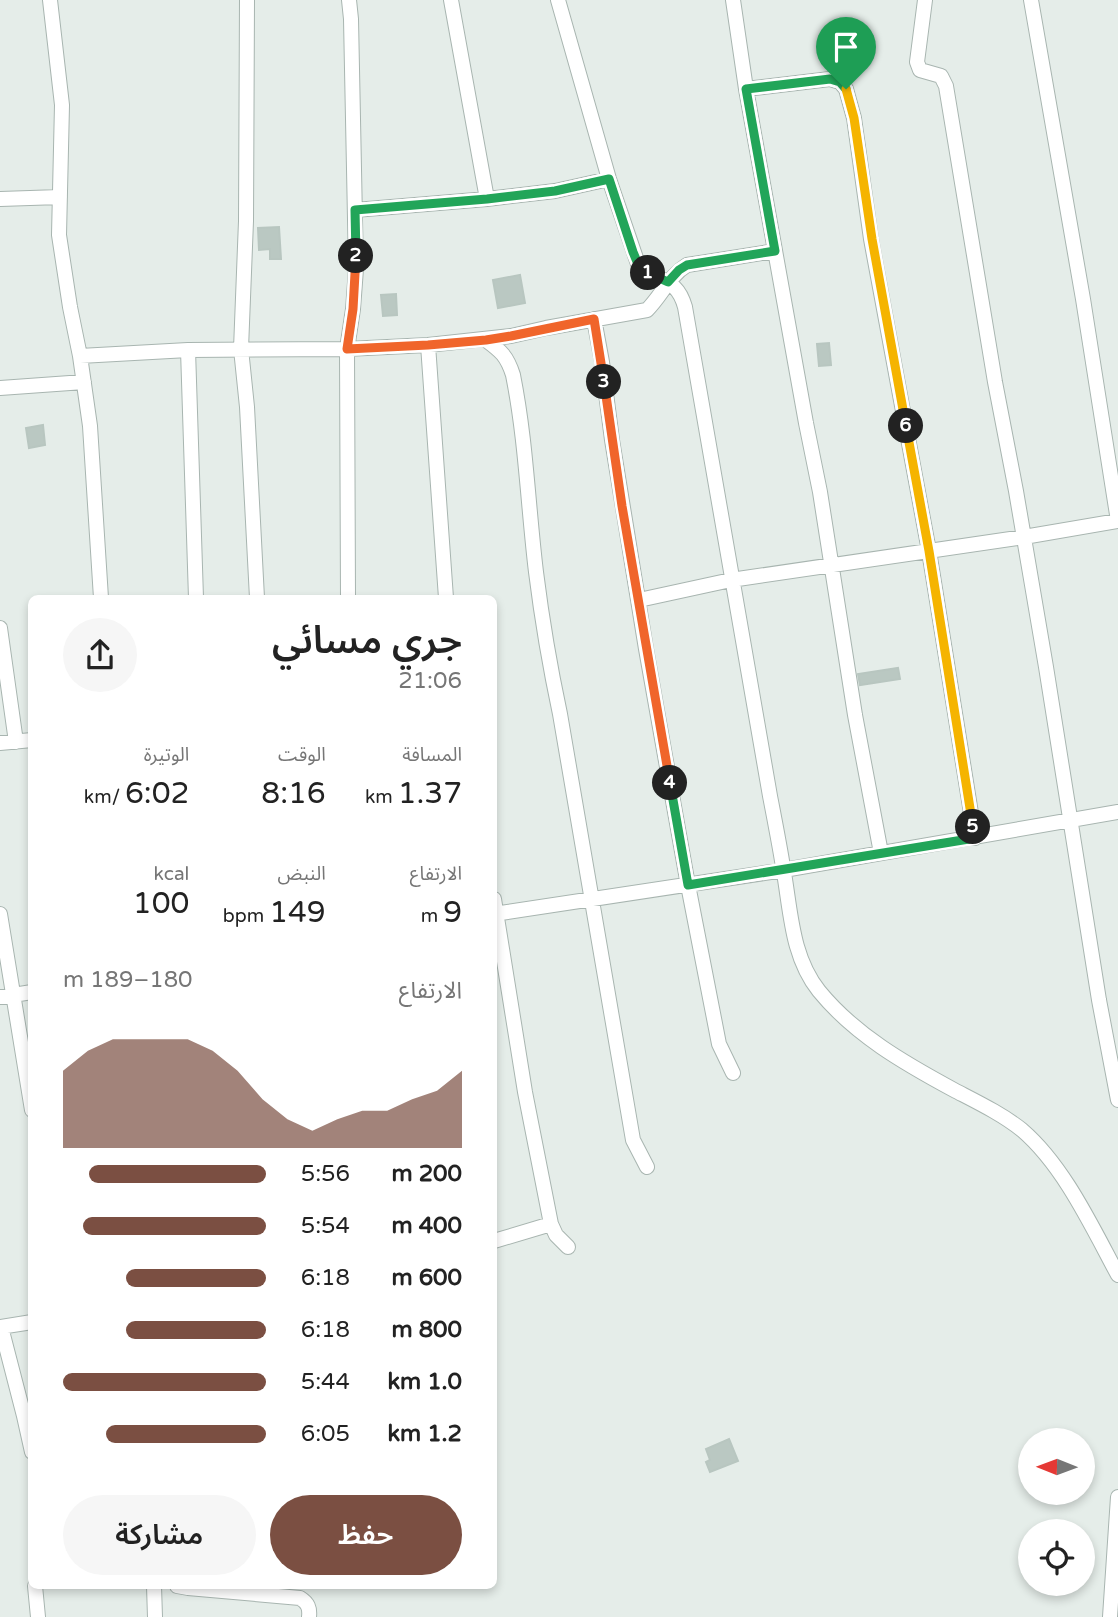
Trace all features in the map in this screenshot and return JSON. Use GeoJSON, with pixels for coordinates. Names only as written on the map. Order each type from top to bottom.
{"type":"FeatureCollection","features":[{"type":"Feature","properties":{"kind":"street"},"geometry":{"type":"LineString","coordinates":[[50,0],[62,105],[59,235],[90,426],[101,595]]}},
{"type":"Feature","properties":{"kind":"street"},"geometry":{"type":"LineString","coordinates":[[247,0],[246,221],[242,349],[257,595]]}},
{"type":"Feature","properties":{"kind":"street"},"geometry":{"type":"LineString","coordinates":[[348,595],[347,349],[355,283],[349,0]]}},
{"type":"Feature","properties":{"kind":"street"},"geometry":{"type":"LineString","coordinates":[[451,0],[487,199]]}},
{"type":"Feature","properties":{"kind":"street"},"geometry":{"type":"LineString","coordinates":[[558,0],[609,179],[638,264],[646,272],[676,286],[682,293],[799,958],[819,991],[846,1020],[876,1044],[902,1062],[1021,1129],[1044,1152],[1081,1206],[1118,1275]]}},
{"type":"Feature","properties":{"kind":"street"},"geometry":{"type":"LineString","coordinates":[[733,0],[746,89],[881,853]]}},
{"type":"Feature","properties":{"kind":"street"},"geometry":{"type":"LineString","coordinates":[[925,0],[917,62],[920,70],[942,76],[946,86],[1118,1100]]}},
{"type":"Feature","properties":{"kind":"street"},"geometry":{"type":"LineString","coordinates":[[639,600],[731,580],[1118,521],[1031,0]]}},
{"type":"Feature","properties":{"kind":"street"},"geometry":{"type":"LineString","coordinates":[[746,89],[830,79],[840,82],[846,89],[854,118],[874,251],[929,551],[975,838]]}},
{"type":"Feature","properties":{"kind":"street"},"geometry":{"type":"LineString","coordinates":[[355,210],[555,191],[609,179]]}},
{"type":"Feature","properties":{"kind":"street"},"geometry":{"type":"LineString","coordinates":[[0,199],[60,197]]}},
{"type":"Feature","properties":{"kind":"street"},"geometry":{"type":"LineString","coordinates":[[80,356],[188,350],[347,349],[486,340],[647,310],[668,282],[687,265],[775,251]]}},
{"type":"Feature","properties":{"kind":"street"},"geometry":{"type":"LineString","coordinates":[[594,319],[622,506],[688,885],[719,1044],[733,1073]]}},
{"type":"Feature","properties":{"kind":"street"},"geometry":{"type":"LineString","coordinates":[[486,340],[502,352],[509,362],[517,393],[547,651],[633,1140],[647,1167]]}},
{"type":"Feature","properties":{"kind":"street"},"geometry":{"type":"LineString","coordinates":[[428,345],[446,595]]}},
{"type":"Feature","properties":{"kind":"street"},"geometry":{"type":"LineString","coordinates":[[188,350],[196,595]]}},
{"type":"Feature","properties":{"kind":"street"},"geometry":{"type":"LineString","coordinates":[[0,388],[84,382]]}},
{"type":"Feature","properties":{"kind":"street"},"geometry":{"type":"LineString","coordinates":[[0,628],[16,742]]}},
{"type":"Feature","properties":{"kind":"street"},"geometry":{"type":"LineString","coordinates":[[0,743],[28,740]]}},
{"type":"Feature","properties":{"kind":"street"},"geometry":{"type":"LineString","coordinates":[[497,909],[688,885],[1118,812]]}},
{"type":"Feature","properties":{"kind":"street"},"geometry":{"type":"LineString","coordinates":[[0,914],[7,996],[28,1092]]}},
{"type":"Feature","properties":{"kind":"street"},"geometry":{"type":"LineString","coordinates":[[497,927],[524,1092],[551,1224],[556,1235],[568,1247]]}},
{"type":"Feature","properties":{"kind":"street"},"geometry":{"type":"LineString","coordinates":[[7,996],[28,993]]}},
{"type":"Feature","properties":{"kind":"street"},"geometry":{"type":"LineString","coordinates":[[497,1240],[551,1224]]}},
{"type":"Feature","properties":{"kind":"street"},"geometry":{"type":"LineString","coordinates":[[28,1323],[0,1327],[28,1434]]}},
{"type":"Feature","properties":{"kind":"street"},"geometry":{"type":"LineString","coordinates":[[1110,1617],[1118,1497]]}},
{"type":"Feature","properties":{"kind":"street"},"geometry":{"type":"LineString","coordinates":[[35,1589],[38,1617]]}},
{"type":"Feature","properties":{"kind":"street"},"geometry":{"type":"LineString","coordinates":[[154,1589],[155,1617]]}},
{"type":"Feature","properties":{"kind":"street"},"geometry":{"type":"LineString","coordinates":[[200,1589],[295,1597],[307,1604],[309,1617]]}},
{"type":"Feature","properties":{"kind":"building"},"geometry":{"type":"Polygon","coordinates":[[[279,227],[281,259],[270,259],[270,249],[259,250],[258,228],[279,227]]]}},
{"type":"Feature","properties":{"kind":"building"},"geometry":{"type":"Polygon","coordinates":[[[520,275],[525,303],[498,308],[493,280],[520,275]]]}},
{"type":"Feature","properties":{"kind":"building"},"geometry":{"type":"Polygon","coordinates":[[[396,294],[397,315],[383,316],[381,295],[396,294]]]}},
{"type":"Feature","properties":{"kind":"building"},"geometry":{"type":"Polygon","coordinates":[[[829,343],[831,365],[819,366],[817,344],[829,343]]]}},
{"type":"Feature","properties":{"kind":"building"},"geometry":{"type":"Polygon","coordinates":[[[43,425],[45,445],[29,448],[26,428],[43,425]]]}},
{"type":"Feature","properties":{"kind":"building"},"geometry":{"type":"Polygon","coordinates":[[[898,668],[900,679],[860,685],[858,674],[898,668]]]}},
{"type":"Feature","properties":{"kind":"building"},"geometry":{"type":"Polygon","coordinates":[[[729,1439],[738,1461],[710,1472],[706,1462],[710,1460],[706,1449],[729,1439]]]}},
{"type":"Feature","properties":{"kind":"route"},"geometry":{"type":"LineString","coordinates":[[830,79],[840,82],[846,89],[854,118],[872,239],[929,551],[975,838],[688,885],[622,506],[594,319],[486,340],[347,349],[356,269],[355,210],[555,191],[609,179],[638,264],[646,272],[668,282],[687,265],[775,251],[746,89],[830,79]]}}]}
